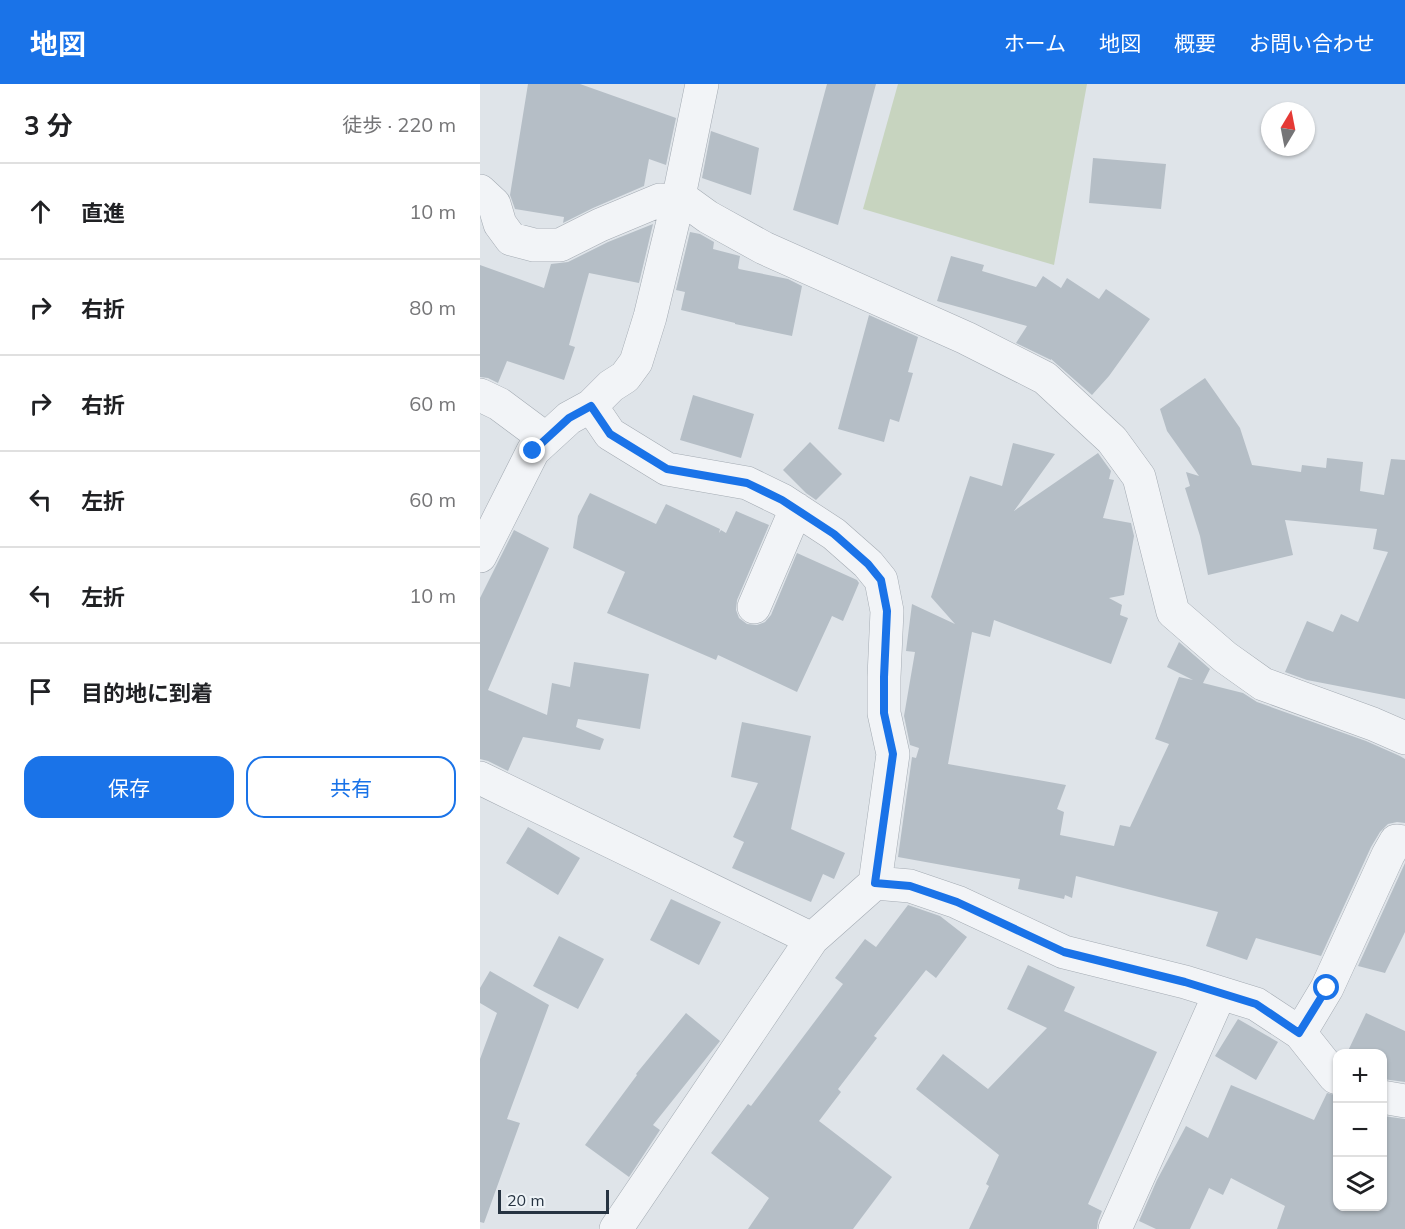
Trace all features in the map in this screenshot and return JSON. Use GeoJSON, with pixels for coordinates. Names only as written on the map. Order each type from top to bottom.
{"type":"FeatureCollection","features":[{"type":"Feature","properties":{"kind":"street"},"geometry":{"type":"LineString","coordinates":[[480,556],[533,451],[569,418],[591,406],[611,386],[625,377],[636,362],[650,317],[702,84]]}},
{"type":"Feature","properties":{"kind":"street"},"geometry":{"type":"LineString","coordinates":[[480,191],[494,204],[500,224],[511,239],[534,245],[560,245],[600,225],[660,200],[678,199],[764,248],[966,338],[1045,378],[1112,440],[1139,477],[1173,612],[1225,657],[1263,684],[1405,738]]}},
{"type":"Feature","properties":{"kind":"street"},"geometry":{"type":"LineString","coordinates":[[480,395],[499,404],[546,439]]}},
{"type":"Feature","properties":{"kind":"street"},"geometry":{"type":"LineString","coordinates":[[591,406],[610,434],[667,469],[747,483],[782,500],[834,534],[868,564],[881,580],[887,611],[884,713],[893,754],[875,883],[812,939],[616,1229]]}},
{"type":"Feature","properties":{"kind":"street"},"geometry":{"type":"LineString","coordinates":[[754,608],[796,509]]}},
{"type":"Feature","properties":{"kind":"street"},"geometry":{"type":"LineString","coordinates":[[480,778],[812,939]]}},
{"type":"Feature","properties":{"kind":"street"},"geometry":{"type":"LineString","coordinates":[[1299,1033],[1327,988],[1388,855],[1396,842],[1405,842]]}},
{"type":"Feature","properties":{"kind":"street"},"geometry":{"type":"LineString","coordinates":[[875,883],[910,886],[957,902],[1064,952],[1185,982],[1256,1004],[1299,1033],[1333,1075]]}},
{"type":"Feature","properties":{"kind":"street"},"geometry":{"type":"LineString","coordinates":[[1115,1229],[1220,993]]}},
{"type":"Feature","properties":{"kind":"street"},"geometry":{"type":"LineString","coordinates":[[1387,1098],[1405,1101]]}},
{"type":"Feature","properties":{"kind":"green space"},"geometry":{"type":"Polygon","coordinates":[[[898,84],[1087,84],[1054,265],[863,209],[898,84]]]}},
{"type":"Feature","properties":{"kind":"building"},"geometry":{"type":"Polygon","coordinates":[[[528,84],[580,84],[676,118],[666,165],[649,159],[644,186],[563,223],[564,217],[515,209],[510,195],[528,84]]]}},
{"type":"Feature","properties":{"kind":"building"},"geometry":{"type":"Polygon","coordinates":[[[827,84],[876,84],[838,225],[793,210],[827,84]]]}},
{"type":"Feature","properties":{"kind":"building"},"geometry":{"type":"Polygon","coordinates":[[[711,131],[759,148],[751,195],[702,178],[711,131]]]}},
{"type":"Feature","properties":{"kind":"building"},"geometry":{"type":"Polygon","coordinates":[[[1093,158],[1166,164],[1161,209],[1089,203],[1093,158]]]}},
{"type":"Feature","properties":{"kind":"building"},"geometry":{"type":"Polygon","coordinates":[[[653,224],[639,283],[589,273],[569,345],[575,347],[564,380],[507,361],[498,383],[480,377],[480,265],[544,288],[551,264],[568,262],[608,242],[653,224]]]}},
{"type":"Feature","properties":{"kind":"building"},"geometry":{"type":"Polygon","coordinates":[[[690,232],[700,234],[714,242],[713,249],[740,256],[739,269],[788,279],[802,286],[792,336],[681,310],[685,292],[676,290],[690,232]]]}},
{"type":"Feature","properties":{"kind":"building"},"geometry":{"type":"Polygon","coordinates":[[[951,256],[984,265],[982,271],[1036,287],[1043,276],[1061,288],[1067,278],[1099,299],[1106,289],[1150,319],[1109,376],[1092,395],[1051,359],[1016,343],[1027,326],[937,301],[951,256]]]}},
{"type":"Feature","properties":{"kind":"building"},"geometry":{"type":"Polygon","coordinates":[[[869,315],[918,337],[908,372],[913,373],[899,422],[890,419],[884,442],[838,429],[869,315]]]}},
{"type":"Feature","properties":{"kind":"building"},"geometry":{"type":"Polygon","coordinates":[[[1205,378],[1240,428],[1252,465],[1301,472],[1302,465],[1326,468],[1327,458],[1363,462],[1360,491],[1384,495],[1391,459],[1405,460],[1405,699],[1307,680],[1285,672],[1307,621],[1333,632],[1341,614],[1358,622],[1388,552],[1373,549],[1377,529],[1285,520],[1293,555],[1208,575],[1200,536],[1185,488],[1190,486],[1186,472],[1199,476],[1167,431],[1160,409],[1205,378]]]}},
{"type":"Feature","properties":{"kind":"building"},"geometry":{"type":"Polygon","coordinates":[[[693,395],[754,414],[741,458],[680,440],[693,395]]]}},
{"type":"Feature","properties":{"kind":"building"},"geometry":{"type":"Polygon","coordinates":[[[810,442],[842,474],[816,500],[783,470],[810,442]]]}},
{"type":"Feature","properties":{"kind":"building"},"geometry":{"type":"Polygon","coordinates":[[[1013,443],[1055,454],[1014,511],[1098,453],[1111,471],[1109,479],[1114,480],[1103,518],[1131,523],[1134,536],[1124,595],[1109,598],[1122,605],[1120,615],[1128,618],[1111,664],[994,620],[990,637],[972,632],[948,764],[1066,785],[1057,809],[1064,812],[1060,835],[1114,846],[1120,825],[1130,827],[1169,744],[1155,739],[1179,677],[1193,680],[1167,667],[1179,642],[1210,669],[1203,683],[1243,693],[1257,702],[1366,741],[1405,759],[1405,823],[1388,824],[1380,832],[1321,956],[1256,938],[1247,960],[1206,946],[1218,912],[1076,876],[1072,898],[1065,895],[1064,899],[1018,889],[1020,879],[898,857],[912,757],[916,758],[919,748],[910,745],[904,716],[915,652],[906,651],[912,604],[955,624],[931,597],[970,476],[1002,486],[1013,443]]]}},
{"type":"Feature","properties":{"kind":"building"},"geometry":{"type":"Polygon","coordinates":[[[590,493],[656,524],[666,504],[720,529],[719,533],[721,530],[726,533],[736,511],[769,525],[737,600],[736,610],[739,618],[747,624],[757,625],[765,622],[771,615],[797,553],[857,580],[859,583],[843,621],[832,616],[797,692],[718,655],[716,660],[607,613],[625,572],[573,548],[578,516],[590,493]]]}},
{"type":"Feature","properties":{"kind":"building"},"geometry":{"type":"Polygon","coordinates":[[[514,530],[549,548],[488,690],[547,715],[552,683],[570,687],[574,662],[649,674],[640,729],[578,719],[576,727],[604,739],[600,750],[523,737],[508,771],[480,759],[480,598],[514,530]]]}},
{"type":"Feature","properties":{"kind":"building"},"geometry":{"type":"Polygon","coordinates":[[[742,722],[811,736],[791,829],[845,853],[834,879],[823,874],[811,902],[732,868],[744,842],[733,837],[758,783],[731,777],[742,722]]]}},
{"type":"Feature","properties":{"kind":"building"},"geometry":{"type":"Polygon","coordinates":[[[528,827],[580,858],[558,895],[506,863],[528,827]]]}},
{"type":"Feature","properties":{"kind":"building"},"geometry":{"type":"Polygon","coordinates":[[[1405,863],[1405,932],[1385,973],[1358,966],[1405,863]]]}},
{"type":"Feature","properties":{"kind":"building"},"geometry":{"type":"Polygon","coordinates":[[[671,899],[721,922],[699,965],[650,940],[671,899]]]}},
{"type":"Feature","properties":{"kind":"building"},"geometry":{"type":"Polygon","coordinates":[[[908,905],[940,916],[967,937],[936,978],[926,970],[874,1036],[877,1038],[838,1089],[841,1092],[819,1121],[892,1177],[853,1229],[748,1229],[769,1198],[711,1153],[748,1104],[751,1106],[843,984],[835,978],[865,939],[876,947],[908,905]]]}},
{"type":"Feature","properties":{"kind":"building"},"geometry":{"type":"Polygon","coordinates":[[[559,936],[604,959],[578,1009],[533,986],[559,936]]]}},
{"type":"Feature","properties":{"kind":"building"},"geometry":{"type":"Polygon","coordinates":[[[1028,965],[1075,987],[1064,1011],[1157,1052],[1088,1204],[1102,1211],[1097,1229],[969,1229],[989,1186],[986,1184],[999,1155],[916,1089],[943,1054],[988,1089],[1047,1028],[1007,1009],[1028,965]]]}},
{"type":"Feature","properties":{"kind":"building"},"geometry":{"type":"Polygon","coordinates":[[[490,971],[549,1005],[507,1119],[520,1123],[484,1223],[480,1222],[480,1059],[497,1013],[480,1003],[480,988],[490,971]]]}},
{"type":"Feature","properties":{"kind":"building"},"geometry":{"type":"Polygon","coordinates":[[[686,1013],[720,1041],[653,1125],[660,1130],[629,1177],[585,1145],[636,1074],[686,1013]]]}},
{"type":"Feature","properties":{"kind":"building"},"geometry":{"type":"Polygon","coordinates":[[[1366,1013],[1405,1031],[1405,1082],[1387,1080],[1387,1049],[1349,1049],[1366,1013]]]}},
{"type":"Feature","properties":{"kind":"building"},"geometry":{"type":"Polygon","coordinates":[[[1238,1019],[1278,1042],[1256,1080],[1215,1056],[1238,1019]]]}},
{"type":"Feature","properties":{"kind":"building"},"geometry":{"type":"Polygon","coordinates":[[[1231,1085],[1314,1120],[1327,1093],[1333,1095],[1333,1211],[1387,1211],[1387,1117],[1405,1119],[1405,1229],[1277,1229],[1285,1206],[1231,1178],[1223,1195],[1209,1188],[1190,1229],[1156,1229],[1139,1221],[1157,1180],[1186,1126],[1208,1138],[1231,1085]]]}},
{"type":"Feature","properties":{"kind":"route"},"geometry":{"type":"LineString","coordinates":[[533,451],[569,418],[591,406],[610,434],[667,469],[747,483],[782,500],[834,534],[868,564],[881,580],[887,611],[884,713],[893,754],[875,883],[910,886],[957,902],[1064,952],[1185,982],[1256,1004],[1299,1033],[1327,988]]}}]}
